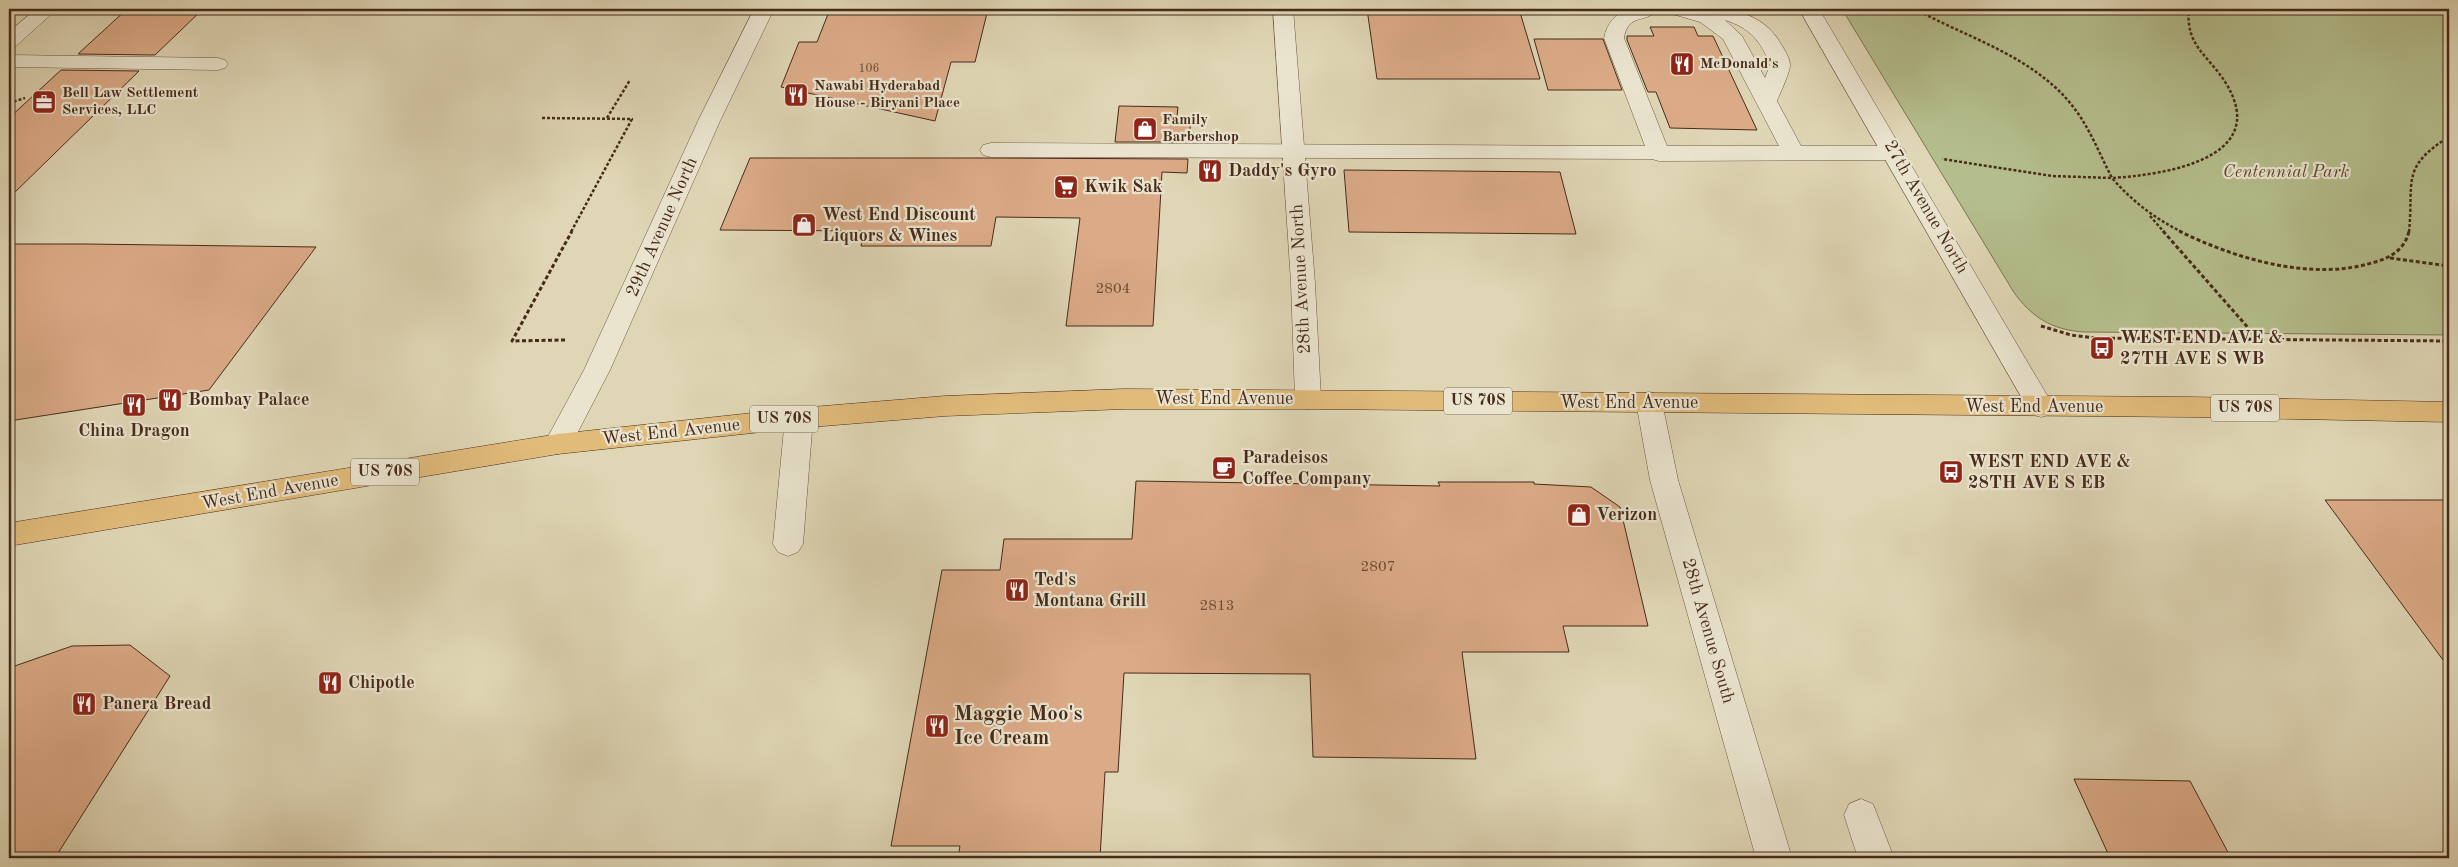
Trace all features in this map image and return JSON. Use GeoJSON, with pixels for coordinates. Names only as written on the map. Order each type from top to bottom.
{"type":"FeatureCollection","features":[{"type":"Feature","properties":{"kind":"main road","name":"West End Avenue"},"geometry":{"type":"LineString","coordinates":[[9,536],[558,444],[799,418],[945,406],[1057,401],[1308,399],[2449,412]]}},
{"type":"Feature","properties":{"kind":"street"},"geometry":{"type":"LineString","coordinates":[[9,42],[47,9]]}},
{"type":"Feature","properties":{"kind":"street","name":"29th Avenue North"},"geometry":{"type":"LineString","coordinates":[[558,444],[598,370],[709,121],[764,9]]}},
{"type":"Feature","properties":{"kind":"street","name":"28th Avenue North"},"geometry":{"type":"LineString","coordinates":[[1283,9],[1303,282],[1308,399]]}},
{"type":"Feature","properties":{"kind":"street"},"geometry":{"type":"LineString","coordinates":[[1648,9],[1624,17],[1616,26],[1614,38],[1660,154]]}},
{"type":"Feature","properties":{"kind":"street"},"geometry":{"type":"LineString","coordinates":[[1676,9],[1694,13],[1724,27],[1732,36],[1794,153]]}},
{"type":"Feature","properties":{"kind":"street"},"geometry":{"type":"LineString","coordinates":[[1695,9],[1742,19],[1764,31]]}},
{"type":"Feature","properties":{"kind":"street"},"geometry":{"type":"LineString","coordinates":[[1754,9],[1780,65],[1767,101]]}},
{"type":"Feature","properties":{"kind":"street","name":"27th Avenue North"},"geometry":{"type":"LineString","coordinates":[[1809,9],[1895,152],[2041,407]]}},
{"type":"Feature","properties":{"kind":"street"},"geometry":{"type":"LineString","coordinates":[[9,61],[218,64]]}},
{"type":"Feature","properties":{"kind":"street"},"geometry":{"type":"LineString","coordinates":[[991,150],[1660,154],[1895,152]]}},
{"type":"Feature","properties":{"kind":"street","name":"28th Avenue South"},"geometry":{"type":"LineString","coordinates":[[1649,402],[1664,480],[1774,858]]}},
{"type":"Feature","properties":{"kind":"street"},"geometry":{"type":"LineString","coordinates":[[788,544],[799,418]]}},
{"type":"Feature","properties":{"kind":"street"},"geometry":{"type":"LineString","coordinates":[[1861,815],[1876,858]]}},
{"type":"Feature","properties":{"kind":"path"},"geometry":{"type":"LineString","coordinates":[[1915,9],[1949,28],[2014,59],[2044,78],[2070,102],[2080,116],[2112,178],[2129,199],[2148,214],[2182,233],[2213,246],[2269,262],[2334,270],[2372,265],[2390,258],[2405,247],[2410,234],[2409,193],[2413,169],[2428,149],[2449,137]]}},
{"type":"Feature","properties":{"kind":"path"},"geometry":{"type":"LineString","coordinates":[[1936,158],[2052,176],[2112,178],[2164,173],[2194,164],[2215,154],[2229,141],[2235,127],[2236,107],[2222,77],[2197,48],[2188,32],[2186,24],[2189,9]]}},
{"type":"Feature","properties":{"kind":"path"},"geometry":{"type":"LineString","coordinates":[[607,119],[630,80]]}},
{"type":"Feature","properties":{"kind":"path"},"geometry":{"type":"LineString","coordinates":[[542,118],[632,119],[512,341],[568,340]]}},
{"type":"Feature","properties":{"kind":"path"},"geometry":{"type":"LineString","coordinates":[[2148,214],[2258,339]]}},
{"type":"Feature","properties":{"kind":"path"},"geometry":{"type":"LineString","coordinates":[[2390,258],[2449,266]]}},
{"type":"Feature","properties":{"kind":"path"},"geometry":{"type":"LineString","coordinates":[[2038,324],[2058,332],[2084,337],[2449,341]]}},
{"type":"Feature","properties":{"kind":"green space","name":"Centennial Park"},"geometry":{"type":"Polygon","coordinates":[[[1842,9],[2449,9],[2449,335],[2084,332],[2072,331],[2052,325],[2035,315],[2013,291],[1842,9]]]}},
{"type":"Feature","properties":{"kind":"building"},"geometry":{"type":"Polygon","coordinates":[[[127,9],[203,9],[155,55],[78,54],[127,9]]]}},
{"type":"Feature","properties":{"kind":"building"},"geometry":{"type":"Polygon","coordinates":[[[830,9],[988,9],[975,62],[951,62],[935,121],[781,87],[799,42],[817,42],[830,9]]]}},
{"type":"Feature","properties":{"kind":"building"},"geometry":{"type":"Polygon","coordinates":[[[1367,9],[1519,9],[1540,79],[1377,79],[1367,9]]]}},
{"type":"Feature","properties":{"kind":"building","name":"McDonald's"},"geometry":{"type":"Polygon","coordinates":[[[1650,27],[1694,27],[1698,36],[1713,36],[1757,130],[1670,128],[1656,92],[1648,92],[1647,90],[1627,40],[1627,36],[1654,36],[1650,27]]]}},
{"type":"Feature","properties":{"kind":"building"},"geometry":{"type":"Polygon","coordinates":[[[1534,39],[1603,39],[1622,90],[1548,90],[1534,39]]]}},
{"type":"Feature","properties":{"kind":"building"},"geometry":{"type":"Polygon","coordinates":[[[61,70],[139,71],[9,198],[9,118],[61,70]]]}},
{"type":"Feature","properties":{"kind":"building"},"geometry":{"type":"Polygon","coordinates":[[[1119,106],[1178,107],[1177,116],[1191,116],[1189,142],[1115,142],[1119,106]]]}},
{"type":"Feature","properties":{"kind":"building"},"geometry":{"type":"Polygon","coordinates":[[[750,158],[1188,159],[1187,173],[1162,172],[1153,326],[1066,326],[1080,218],[996,217],[991,246],[861,246],[865,231],[720,230],[750,158]]]}},
{"type":"Feature","properties":{"kind":"building"},"geometry":{"type":"Polygon","coordinates":[[[1344,170],[1560,172],[1576,234],[1349,232],[1344,170]]]}},
{"type":"Feature","properties":{"kind":"building"},"geometry":{"type":"Polygon","coordinates":[[[9,244],[316,247],[209,390],[9,421],[9,244]]]}},
{"type":"Feature","properties":{"kind":"building"},"geometry":{"type":"Polygon","coordinates":[[[1136,481],[1440,486],[1438,482],[1534,482],[1534,484],[1591,487],[1620,507],[1648,626],[1563,626],[1569,652],[1462,652],[1476,759],[1313,757],[1310,674],[1124,673],[1118,772],[1105,772],[1100,858],[958,858],[960,846],[891,846],[942,570],[1000,570],[1004,539],[1132,539],[1136,481]]]}},
{"type":"Feature","properties":{"kind":"building"},"geometry":{"type":"Polygon","coordinates":[[[2325,500],[2449,500],[2449,668],[2325,500]]]}},
{"type":"Feature","properties":{"kind":"building"},"geometry":{"type":"Polygon","coordinates":[[[130,645],[170,676],[55,858],[9,858],[9,668],[72,646],[130,645]]]}},
{"type":"Feature","properties":{"kind":"building"},"geometry":{"type":"Polygon","coordinates":[[[2074,779],[2190,781],[2231,858],[2110,858],[2074,779]]]}},
{"type":"Feature","properties":{"kind":"place","name":"McDonald's"},"geometry":{"type":"Point","coordinates":[1682,64]}},
{"type":"Feature","properties":{"kind":"place","name":"Nawabi Hyderabad House - Biryani Place"},"geometry":{"type":"Point","coordinates":[796,95]}},
{"type":"Feature","properties":{"kind":"place","name":"Bell Law Settlement Services, LLC"},"geometry":{"type":"Point","coordinates":[44,102]}},
{"type":"Feature","properties":{"kind":"place","name":"Family Barbershop"},"geometry":{"type":"Point","coordinates":[1145,129]}},
{"type":"Feature","properties":{"kind":"place","name":"Daddy's Gyro"},"geometry":{"type":"Point","coordinates":[1210,171]}},
{"type":"Feature","properties":{"kind":"place","name":"Kwik Sak"},"geometry":{"type":"Point","coordinates":[1066,187]}},
{"type":"Feature","properties":{"kind":"place","name":"West End Discount Liquors & Wines"},"geometry":{"type":"Point","coordinates":[804,225]}},
{"type":"Feature","properties":{"kind":"place","name":"WEST END AVE & 27TH AVE S WB"},"geometry":{"type":"Point","coordinates":[2102,348]}},
{"type":"Feature","properties":{"kind":"place","name":"Bombay Palace"},"geometry":{"type":"Point","coordinates":[170,400]}},
{"type":"Feature","properties":{"kind":"place","name":"China Dragon"},"geometry":{"type":"Point","coordinates":[134,405]}},
{"type":"Feature","properties":{"kind":"place","name":"Paradeisos Coffee Company"},"geometry":{"type":"Point","coordinates":[1224,468]}},
{"type":"Feature","properties":{"kind":"place","name":"WEST END AVE & 28TH AVE S EB"},"geometry":{"type":"Point","coordinates":[1951,472]}},
{"type":"Feature","properties":{"kind":"place","name":"Verizon"},"geometry":{"type":"Point","coordinates":[1579,515]}},
{"type":"Feature","properties":{"kind":"place","name":"Ted's Montana Grill"},"geometry":{"type":"Point","coordinates":[1017,590]}},
{"type":"Feature","properties":{"kind":"place","name":"Chipotle"},"geometry":{"type":"Point","coordinates":[330,683]}},
{"type":"Feature","properties":{"kind":"place","name":"Panera Bread"},"geometry":{"type":"Point","coordinates":[84,704]}},
{"type":"Feature","properties":{"kind":"place","name":"Maggie Moo's Ice Cream"},"geometry":{"type":"Point","coordinates":[937,726]}}]}
